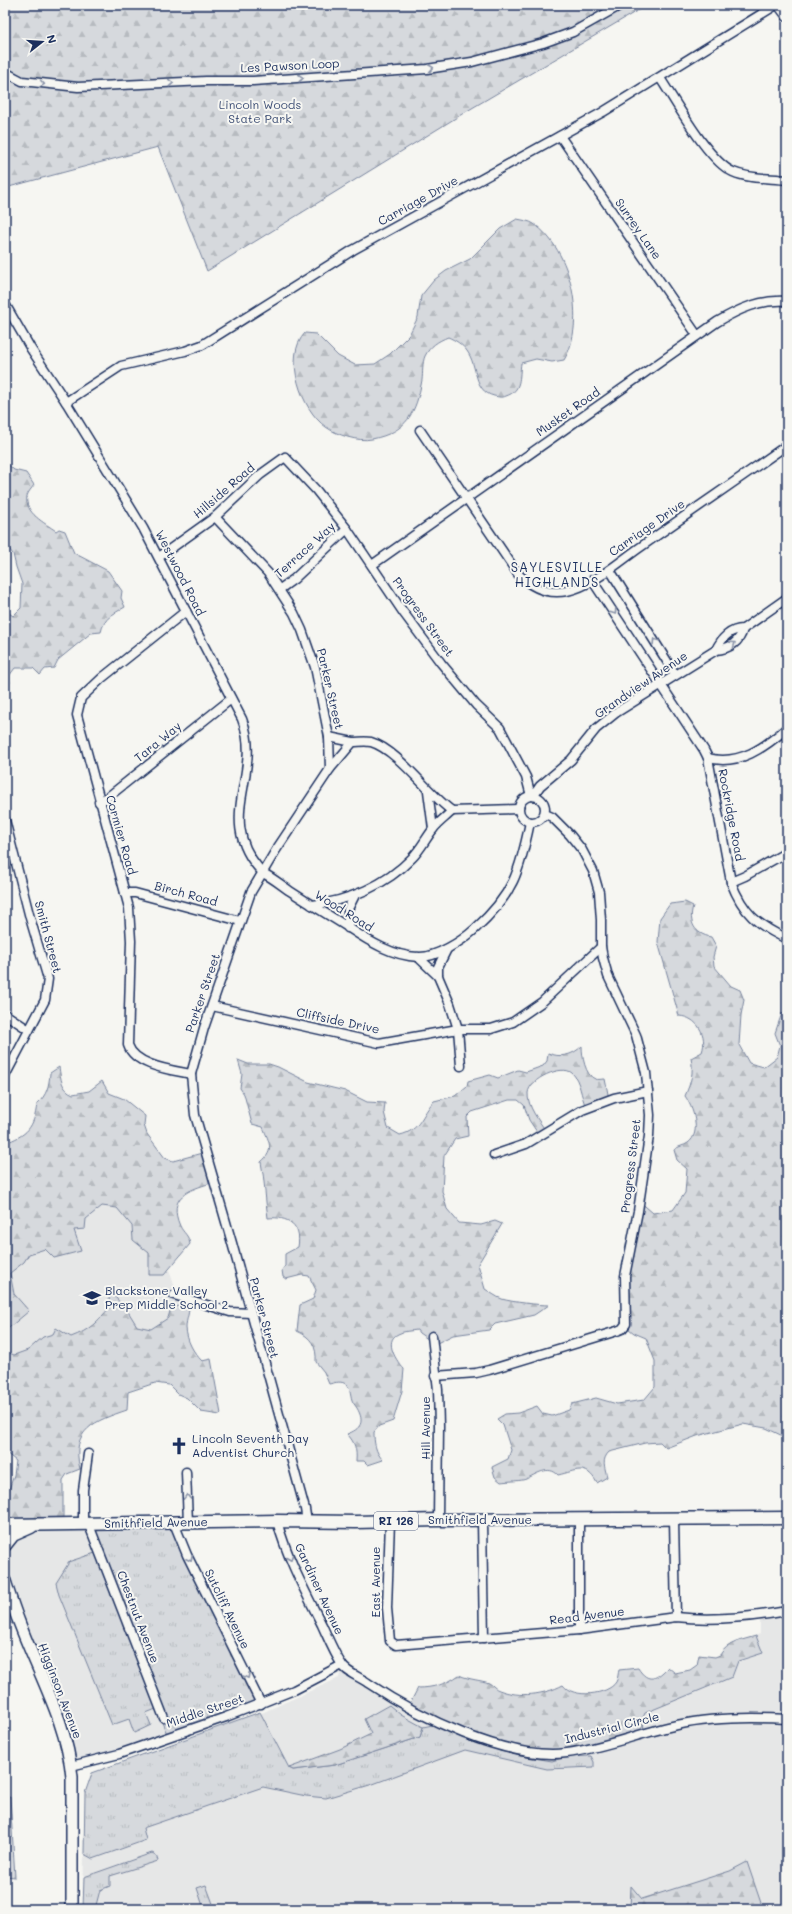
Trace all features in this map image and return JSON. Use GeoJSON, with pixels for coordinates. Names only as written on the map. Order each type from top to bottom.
{"type":"FeatureCollection","features":[{"type":"Feature","properties":{"kind":"main road","name":"Smithfield Avenue"},"geometry":{"type":"LineString","coordinates":[[5,1525],[278,1521],[579,1521],[787,1518]]}},
{"type":"Feature","properties":{"kind":"main road"},"geometry":{"type":"LineString","coordinates":[[5,1545],[13,1535],[39,1524]]}},
{"type":"Feature","properties":{"kind":"street","name":"Les Pawson Loop"},"geometry":{"type":"LineString","coordinates":[[5,72],[22,81],[78,87],[206,81],[253,81],[387,72],[472,62],[544,43],[573,32],[621,5]]}},
{"type":"Feature","properties":{"kind":"street"},"geometry":{"type":"LineString","coordinates":[[777,5],[787,17]]}},
{"type":"Feature","properties":{"kind":"street","name":"Carriage Drive"},"geometry":{"type":"LineString","coordinates":[[66,402],[121,366],[185,352],[202,345],[352,250],[560,136],[660,78],[777,5]]}},
{"type":"Feature","properties":{"kind":"street"},"geometry":{"type":"LineString","coordinates":[[660,78],[708,149],[728,169],[740,174],[754,177],[787,180]]}},
{"type":"Feature","properties":{"kind":"street","name":"Surrey Lane"},"geometry":{"type":"LineString","coordinates":[[560,136],[697,335]]}},
{"type":"Feature","properties":{"kind":"street","name":"Musket Road"},"geometry":{"type":"LineString","coordinates":[[372,565],[717,322],[743,308],[768,302],[787,301]]}},
{"type":"Feature","properties":{"kind":"street","name":"Westwood Road"},"geometry":{"type":"LineString","coordinates":[[5,304],[31,350],[66,402],[159,557],[242,719],[248,740],[247,761],[239,811],[240,832],[250,858],[262,873]]}},
{"type":"Feature","properties":{"kind":"street","name":"Carriage Drive"},"geometry":{"type":"LineString","coordinates":[[420,430],[468,497],[518,574],[534,588],[544,591],[561,592],[578,588],[610,570],[787,445]]}},
{"type":"Feature","properties":{"kind":"street","name":"Hillside Road"},"geometry":{"type":"LineString","coordinates":[[159,557],[215,517],[260,474],[285,457]]}},
{"type":"Feature","properties":{"kind":"street","name":"Progress Street"},"geometry":{"type":"LineString","coordinates":[[285,457],[316,490],[347,529],[403,612],[441,663],[476,704],[500,728],[526,777],[532,796]]}},
{"type":"Feature","properties":{"kind":"street","name":"Parker Street"},"geometry":{"type":"LineString","coordinates":[[215,517],[268,573],[280,589],[294,613],[308,646],[317,675],[329,737],[330,769],[251,892],[198,1045],[191,1074],[195,1115],[305,1509],[306,1522]]}},
{"type":"Feature","properties":{"kind":"street","name":"Terrace Way"},"geometry":{"type":"LineString","coordinates":[[280,589],[294,579],[347,529]]}},
{"type":"Feature","properties":{"kind":"street"},"geometry":{"type":"LineString","coordinates":[[610,570],[675,674]]}},
{"type":"Feature","properties":{"kind":"street","name":"Rockridge Road"},"geometry":{"type":"LineString","coordinates":[[592,580],[661,683],[708,758],[731,882],[739,901],[750,916],[763,927],[787,938]]}},
{"type":"Feature","properties":{"kind":"street","name":"Grandview Avenue"},"geometry":{"type":"LineString","coordinates":[[532,796],[540,786],[570,760],[596,729],[617,712],[675,674],[716,650],[728,635],[738,629],[743,629],[787,598]]}},
{"type":"Feature","properties":{"kind":"street","name":"Cormier Road"},"geometry":{"type":"LineString","coordinates":[[186,611],[102,678],[81,698],[78,704],[77,715],[99,802],[129,908],[130,925],[127,1036],[130,1051],[136,1057],[145,1062],[191,1074]]}},
{"type":"Feature","properties":{"kind":"street","name":"Tara Way"},"geometry":{"type":"LineString","coordinates":[[99,802],[108,797],[231,699]]}},
{"type":"Feature","properties":{"kind":"street"},"geometry":{"type":"LineString","coordinates":[[708,758],[725,761],[750,754],[787,728]]}},
{"type":"Feature","properties":{"kind":"street"},"geometry":{"type":"LineString","coordinates":[[329,737],[353,742],[372,742],[381,747],[413,774],[428,791],[452,811],[518,809]]}},
{"type":"Feature","properties":{"kind":"street"},"geometry":{"type":"LineString","coordinates":[[330,769],[353,742]]}},
{"type":"Feature","properties":{"kind":"street"},"geometry":{"type":"LineString","coordinates":[[428,791],[433,829]]}},
{"type":"Feature","properties":{"kind":"street"},"geometry":{"type":"LineString","coordinates":[[532,796],[539,798],[545,806],[545,814],[538,820],[530,822],[523,819],[518,809],[522,800],[532,796]]}},
{"type":"Feature","properties":{"kind":"street"},"geometry":{"type":"LineString","coordinates":[[312,904],[328,903],[355,895],[400,869],[413,857],[433,829],[452,811]]}},
{"type":"Feature","properties":{"kind":"street","name":"Progress Street"},"geometry":{"type":"LineString","coordinates":[[435,1376],[476,1373],[489,1370],[617,1331],[622,1329],[626,1324],[625,1276],[638,1211],[649,1136],[648,1091],[638,1041],[608,976],[601,947],[599,892],[593,871],[582,850],[570,835],[552,817],[545,814]]}},
{"type":"Feature","properties":{"kind":"street","name":"Smith Street"},"geometry":{"type":"LineString","coordinates":[[5,820],[30,918],[48,979],[45,1000],[5,1076]]}},
{"type":"Feature","properties":{"kind":"street"},"geometry":{"type":"LineString","coordinates":[[461,1066],[458,1046],[458,1029],[450,1004],[438,976],[438,967],[447,949],[471,933],[483,922],[508,892],[517,874],[530,822]]}},
{"type":"Feature","properties":{"kind":"street"},"geometry":{"type":"LineString","coordinates":[[731,882],[745,876],[787,852]]}},
{"type":"Feature","properties":{"kind":"street","name":"Wood Road"},"geometry":{"type":"LineString","coordinates":[[262,873],[380,947],[390,951],[418,957],[447,949]]}},
{"type":"Feature","properties":{"kind":"street","name":"Birch Road"},"geometry":{"type":"LineString","coordinates":[[125,893],[135,893],[240,921]]}},
{"type":"Feature","properties":{"kind":"street"},"geometry":{"type":"LineString","coordinates":[[348,928],[348,909],[355,895]]}},
{"type":"Feature","properties":{"kind":"street","name":"Cliffside Drive"},"geometry":{"type":"LineString","coordinates":[[212,1006],[379,1043],[458,1029],[491,1029],[513,1022],[552,994],[601,947]]}},
{"type":"Feature","properties":{"kind":"street"},"geometry":{"type":"LineString","coordinates":[[418,957],[438,976]]}},
{"type":"Feature","properties":{"kind":"street"},"geometry":{"type":"LineString","coordinates":[[5,1014],[29,1030]]}},
{"type":"Feature","properties":{"kind":"street"},"geometry":{"type":"LineString","coordinates":[[494,1155],[526,1144],[582,1110],[614,1098],[648,1091]]}},
{"type":"Feature","properties":{"kind":"street"},"geometry":{"type":"LineString","coordinates":[[174,1295],[230,1312],[250,1313]]}},
{"type":"Feature","properties":{"kind":"street","name":"Hill Avenue"},"geometry":{"type":"LineString","coordinates":[[432,1336],[435,1376],[438,1390],[438,1520]]}},
{"type":"Feature","properties":{"kind":"street"},"geometry":{"type":"LineString","coordinates":[[86,1525],[83,1490],[88,1454]]}},
{"type":"Feature","properties":{"kind":"street"},"geometry":{"type":"LineString","coordinates":[[186,1472],[188,1523]]}},
{"type":"Feature","properties":{"kind":"street"},"geometry":{"type":"LineString","coordinates":[[674,1520],[676,1618]]}},
{"type":"Feature","properties":{"kind":"street","name":"Gardiner Avenue"},"geometry":{"type":"LineString","coordinates":[[278,1521],[283,1542],[297,1575],[342,1665]]}},
{"type":"Feature","properties":{"kind":"street","name":"East Avenue"},"geometry":{"type":"LineString","coordinates":[[390,1521],[387,1608],[391,1643]]}},
{"type":"Feature","properties":{"kind":"street"},"geometry":{"type":"LineString","coordinates":[[482,1521],[484,1638]]}},
{"type":"Feature","properties":{"kind":"street"},"geometry":{"type":"LineString","coordinates":[[579,1521],[579,1630]]}},
{"type":"Feature","properties":{"kind":"street","name":"Sutcliff Avenue"},"geometry":{"type":"LineString","coordinates":[[174,1523],[187,1555],[261,1704]]}},
{"type":"Feature","properties":{"kind":"street","name":"Chestnut Avenue"},"geometry":{"type":"LineString","coordinates":[[86,1525],[164,1718]]}},
{"type":"Feature","properties":{"kind":"street","name":"Higginson Avenue"},"geometry":{"type":"LineString","coordinates":[[5,1581],[21,1628],[58,1716],[71,1766],[72,1909]]}},
{"type":"Feature","properties":{"kind":"street","name":"Read Avenue"},"geometry":{"type":"LineString","coordinates":[[391,1643],[396,1646],[579,1630],[676,1618],[692,1619],[787,1611]]}},
{"type":"Feature","properties":{"kind":"street","name":"Middle Street"},"geometry":{"type":"LineString","coordinates":[[71,1766],[119,1754],[261,1704],[342,1665]]}},
{"type":"Feature","properties":{"kind":"street","name":"Industrial Circle"},"geometry":{"type":"LineString","coordinates":[[342,1665],[381,1692],[447,1725],[487,1742],[536,1753],[567,1752],[697,1721],[727,1718],[787,1719]]}},
{"type":"Feature","properties":{"kind":"shaded area","name":"Blackstone Valley Prep Middle School 2"},"geometry":{"type":"Polygon","coordinates":[[[130,1146],[186,1323],[5,1431],[5,1182],[130,1146]]]}},
{"type":"Feature","properties":{"kind":"shaded area"},"geometry":{"type":"Polygon","coordinates":[[[85,1525],[95,1553],[68,1562],[119,1722],[157,1709],[168,1736],[71,1766],[5,1579],[5,1532],[13,1530],[85,1525]]]}},
{"type":"Feature","properties":{"kind":"shaded area"},"geometry":{"type":"Polygon","coordinates":[[[787,1611],[787,1909],[83,1909],[85,1793],[339,1678],[342,1665],[404,1707],[643,1718],[645,1713],[732,1677],[738,1662],[762,1653],[756,1636],[730,1644],[760,1634],[760,1615],[787,1611]]]}},
{"type":"Feature","properties":{"kind":"green space","name":"Lincoln Woods State Park"},"geometry":{"type":"Polygon","coordinates":[[[5,5],[647,5],[467,111],[207,271],[158,147],[5,188],[5,5]]]}},
{"type":"Feature","properties":{"kind":"green space"},"geometry":{"type":"Polygon","coordinates":[[[517,219],[534,224],[547,235],[558,250],[566,268],[572,287],[574,326],[571,344],[564,360],[552,362],[536,359],[521,363],[519,383],[515,391],[505,397],[497,397],[482,389],[467,351],[458,342],[448,337],[435,344],[427,352],[423,362],[422,380],[417,402],[408,419],[402,426],[384,436],[360,440],[331,430],[317,419],[303,396],[295,368],[295,355],[299,343],[305,333],[316,334],[338,356],[355,365],[375,364],[390,354],[409,335],[418,317],[421,296],[434,280],[446,271],[470,259],[500,229],[517,219]]]}},
{"type":"Feature","properties":{"kind":"green space"},"geometry":{"type":"Polygon","coordinates":[[[5,462],[14,470],[26,473],[34,485],[27,496],[27,502],[29,508],[36,517],[56,531],[59,529],[65,531],[74,553],[108,571],[122,591],[121,598],[125,607],[113,614],[104,623],[101,632],[91,633],[58,660],[54,668],[45,669],[40,675],[33,668],[15,668],[9,676],[10,683],[5,685],[5,610],[13,616],[21,608],[22,584],[13,554],[5,544],[5,462]]]}},
{"type":"Feature","properties":{"kind":"green space"},"geometry":{"type":"Polygon","coordinates":[[[685,902],[693,906],[691,918],[694,927],[705,936],[711,937],[716,946],[713,957],[714,966],[731,986],[740,990],[744,1000],[741,1015],[739,1045],[749,1063],[764,1067],[777,1057],[780,1046],[775,1033],[782,1013],[787,1018],[787,1438],[766,1428],[743,1424],[697,1436],[666,1448],[660,1442],[645,1443],[609,1452],[604,1461],[607,1477],[597,1483],[589,1473],[580,1470],[558,1475],[551,1471],[542,1471],[524,1480],[501,1482],[495,1477],[492,1467],[508,1459],[511,1450],[503,1425],[497,1419],[505,1414],[518,1413],[537,1406],[543,1414],[552,1416],[569,1410],[572,1404],[596,1398],[617,1404],[644,1400],[655,1387],[655,1361],[646,1338],[634,1333],[624,1325],[621,1281],[638,1200],[653,1213],[673,1210],[685,1193],[687,1169],[677,1160],[674,1150],[688,1143],[695,1133],[695,1120],[691,1107],[685,1096],[691,1077],[691,1058],[702,1052],[703,1039],[700,1028],[696,1023],[685,1017],[679,1016],[658,942],[660,918],[670,904],[685,902]]]}},
{"type":"Feature","properties":{"kind":"green space"},"geometry":{"type":"Polygon","coordinates":[[[582,1046],[583,1060],[586,1069],[595,1079],[605,1079],[609,1099],[586,1107],[579,1084],[572,1073],[561,1070],[547,1074],[534,1083],[528,1093],[531,1108],[546,1131],[539,1135],[529,1120],[524,1105],[518,1100],[509,1100],[472,1112],[467,1117],[468,1136],[455,1139],[444,1156],[442,1191],[447,1209],[459,1223],[481,1225],[495,1221],[502,1224],[478,1264],[485,1289],[506,1300],[549,1305],[534,1315],[495,1324],[489,1330],[453,1335],[435,1344],[417,1330],[402,1332],[394,1337],[391,1346],[395,1357],[404,1369],[402,1391],[393,1421],[379,1426],[374,1432],[374,1439],[378,1454],[383,1460],[368,1465],[364,1461],[356,1461],[355,1446],[347,1434],[356,1430],[360,1424],[361,1417],[352,1401],[349,1388],[342,1382],[329,1384],[324,1372],[316,1362],[315,1351],[312,1343],[306,1336],[297,1331],[300,1305],[313,1299],[316,1290],[309,1276],[302,1275],[286,1279],[283,1277],[282,1270],[285,1266],[285,1254],[298,1247],[298,1233],[296,1228],[287,1220],[268,1218],[261,1162],[268,1154],[270,1146],[263,1127],[252,1124],[244,1094],[240,1088],[242,1074],[238,1060],[248,1064],[269,1064],[308,1082],[345,1091],[367,1102],[385,1103],[384,1112],[388,1128],[400,1135],[407,1133],[417,1126],[434,1101],[455,1096],[467,1086],[468,1081],[490,1075],[498,1078],[518,1070],[526,1072],[543,1066],[547,1061],[548,1053],[561,1056],[566,1055],[574,1052],[582,1046]]]}},
{"type":"Feature","properties":{"kind":"green space"},"geometry":{"type":"Polygon","coordinates":[[[59,1067],[62,1083],[69,1092],[73,1094],[89,1091],[102,1081],[109,1093],[124,1099],[145,1116],[144,1125],[147,1134],[165,1158],[173,1161],[202,1153],[211,1183],[195,1188],[182,1196],[178,1201],[176,1208],[177,1216],[180,1226],[187,1236],[190,1244],[164,1275],[149,1275],[149,1253],[133,1240],[132,1226],[117,1208],[102,1206],[86,1219],[85,1229],[74,1230],[81,1251],[54,1258],[45,1249],[29,1254],[24,1262],[10,1273],[14,1294],[29,1311],[5,1331],[5,1143],[19,1137],[28,1130],[34,1119],[37,1104],[47,1090],[50,1073],[59,1067]]]}},
{"type":"Feature","properties":{"kind":"green space"},"geometry":{"type":"Polygon","coordinates":[[[110,1291],[129,1313],[137,1326],[151,1329],[168,1318],[171,1308],[189,1303],[186,1328],[189,1342],[193,1350],[202,1361],[211,1359],[221,1414],[201,1412],[187,1398],[178,1394],[169,1385],[155,1383],[128,1392],[127,1410],[95,1423],[82,1436],[79,1444],[78,1455],[80,1469],[67,1474],[63,1480],[63,1523],[5,1532],[6,1498],[14,1475],[16,1461],[5,1452],[5,1345],[7,1352],[14,1355],[28,1350],[43,1337],[53,1334],[56,1328],[71,1337],[83,1331],[97,1321],[110,1307],[110,1291]]]}},
{"type":"Feature","properties":{"kind":"green space"},"geometry":{"type":"Polygon","coordinates":[[[174,1523],[261,1704],[168,1736],[156,1709],[146,1713],[151,1725],[134,1733],[129,1719],[112,1725],[59,1595],[56,1583],[68,1562],[95,1553],[85,1525],[174,1523]]]}},
{"type":"Feature","properties":{"kind":"green space"},"geometry":{"type":"Polygon","coordinates":[[[5,1582],[21,1627],[8,1622],[5,1623],[5,1582]]]}},
{"type":"Feature","properties":{"kind":"green space"},"geometry":{"type":"Polygon","coordinates":[[[756,1636],[763,1653],[738,1661],[732,1677],[645,1713],[643,1718],[644,1733],[551,1754],[494,1744],[408,1707],[418,1688],[440,1685],[459,1675],[489,1683],[498,1689],[515,1694],[523,1695],[540,1693],[563,1685],[574,1692],[590,1694],[606,1690],[612,1686],[616,1682],[619,1670],[638,1668],[645,1676],[653,1678],[668,1667],[675,1673],[690,1670],[697,1665],[699,1655],[715,1657],[720,1655],[731,1644],[756,1636]]]}},
{"type":"Feature","properties":{"kind":"green space"},"geometry":{"type":"Polygon","coordinates":[[[389,1705],[401,1715],[423,1727],[420,1737],[335,1765],[293,1770],[289,1768],[340,1749],[371,1734],[364,1719],[389,1705]]]}},
{"type":"Feature","properties":{"kind":"green space"},"geometry":{"type":"Polygon","coordinates":[[[260,1712],[289,1768],[293,1770],[335,1765],[420,1737],[423,1727],[442,1723],[462,1734],[500,1751],[552,1761],[566,1757],[591,1756],[594,1762],[594,1767],[547,1769],[465,1750],[373,1784],[326,1798],[306,1796],[263,1787],[143,1828],[146,1840],[93,1859],[84,1854],[85,1793],[92,1773],[260,1712]]]}},
{"type":"Feature","properties":{"kind":"green space"},"geometry":{"type":"Polygon","coordinates":[[[10,1797],[15,1877],[5,1876],[5,1799],[10,1797]]]}},
{"type":"Feature","properties":{"kind":"green space"},"geometry":{"type":"Polygon","coordinates":[[[152,1853],[156,1855],[158,1861],[110,1876],[110,1886],[100,1890],[95,1909],[83,1909],[84,1877],[152,1853]]]}},
{"type":"Feature","properties":{"kind":"green space"},"geometry":{"type":"Polygon","coordinates":[[[747,1862],[763,1909],[630,1909],[631,1886],[642,1899],[730,1871],[747,1862]]]}},
{"type":"Feature","properties":{"kind":"green space"},"geometry":{"type":"Polygon","coordinates":[[[206,1885],[215,1909],[201,1909],[203,1906],[197,1888],[206,1885]]]}},
{"type":"Feature","properties":{"kind":"place","name":"Blackstone Valley Prep Middle School 2"},"geometry":{"type":"Point","coordinates":[92,1298]}},
{"type":"Feature","properties":{"kind":"place","name":"Lincoln Seventh Day Adventist Church"},"geometry":{"type":"Point","coordinates":[179,1446]}},
{"type":"Feature","properties":{"kind":"district","name":"SAYLESVILLE HIGHLANDS"},"geometry":{"type":"Point","coordinates":[557,574]}}]}
